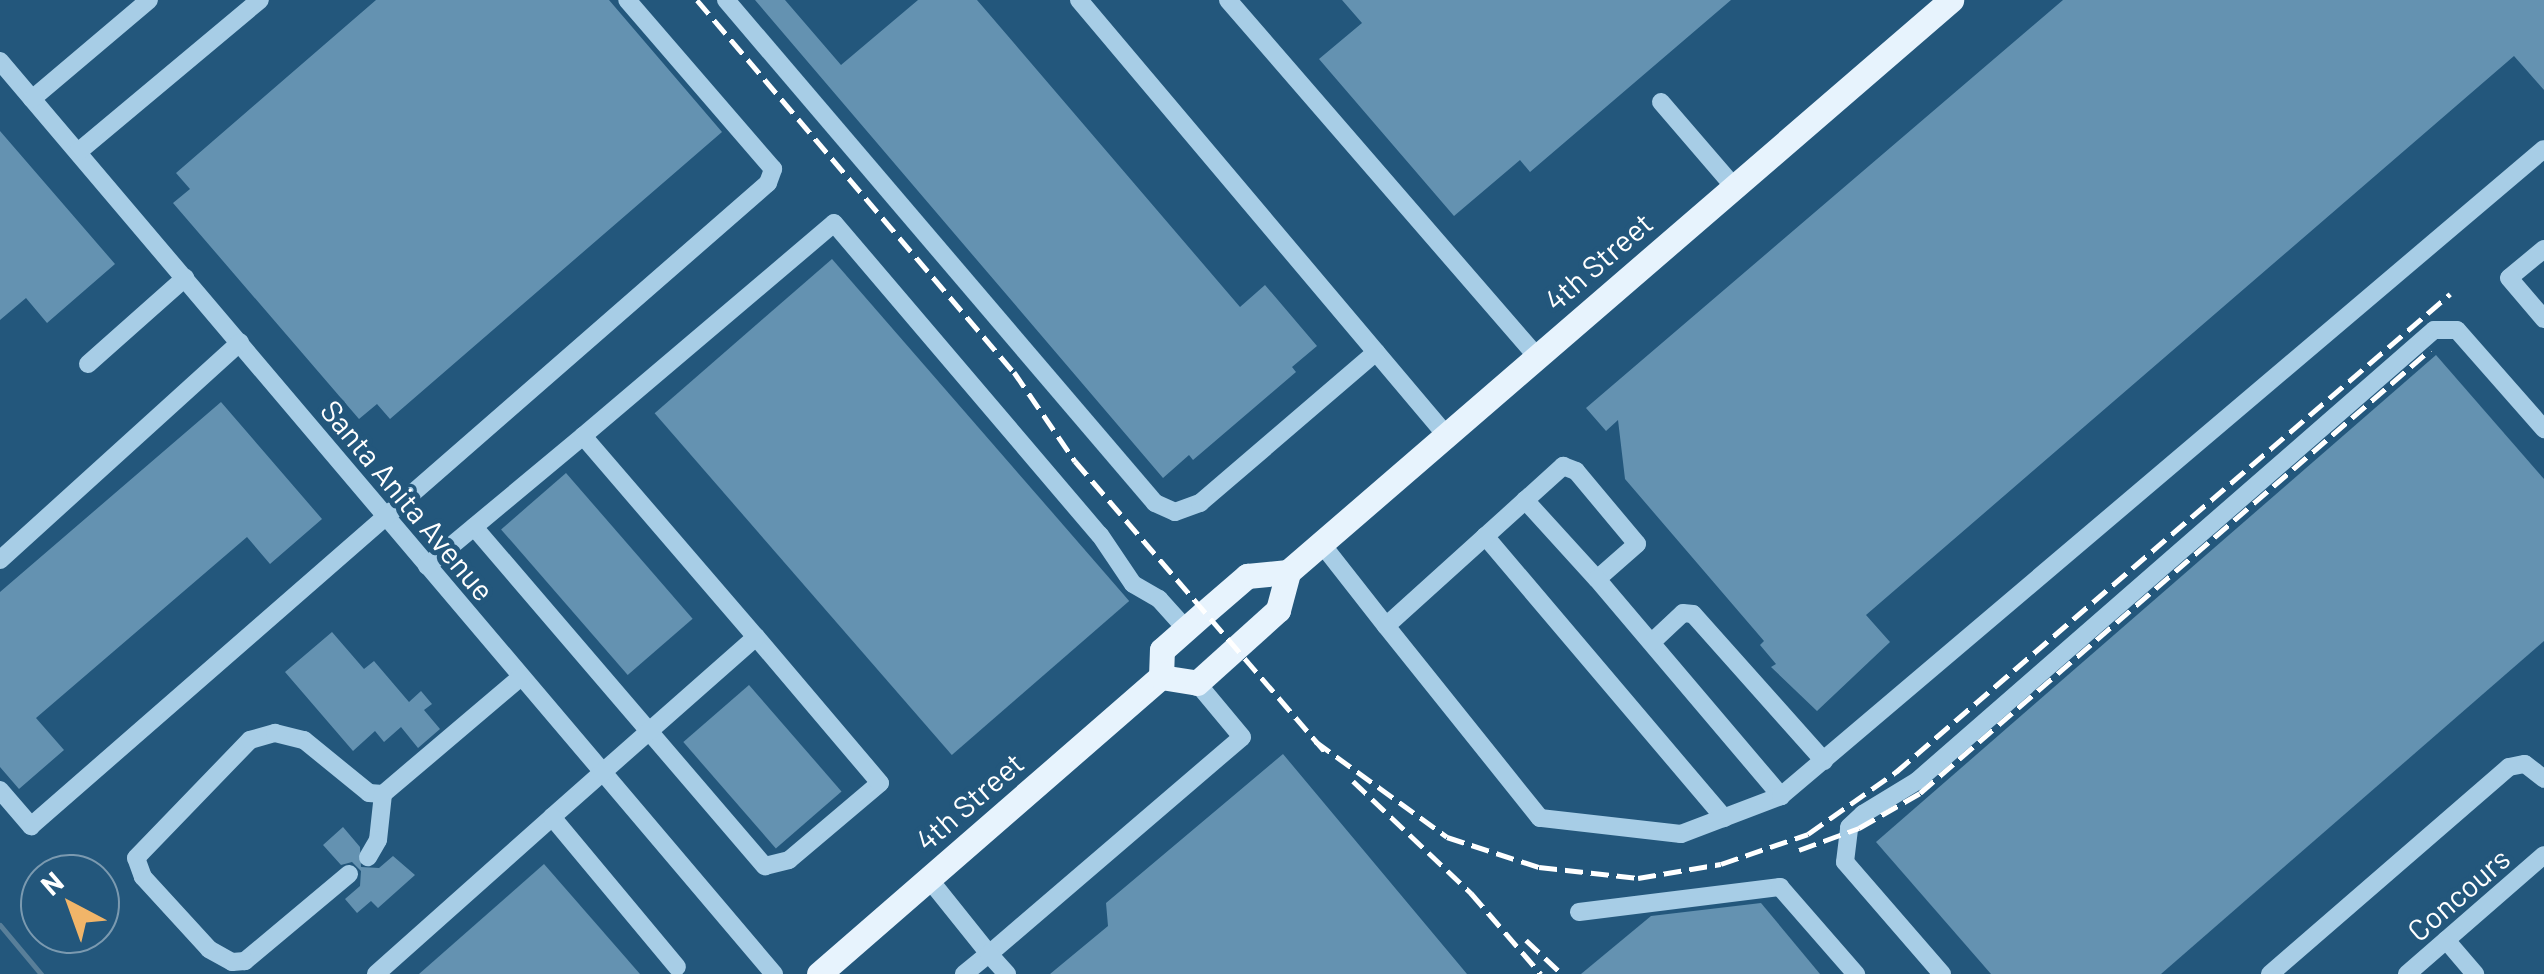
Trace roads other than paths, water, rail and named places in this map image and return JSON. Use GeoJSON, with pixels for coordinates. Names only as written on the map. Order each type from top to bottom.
{"type":"FeatureCollection","features":[{"type":"Feature","properties":{"kind":"main road","name":"4th Street"},"geometry":{"type":"LineString","coordinates":[[1197,683],[1278,610],[1288,572],[1950,0]]}},
{"type":"Feature","properties":{"kind":"main road","name":"4th Street"},"geometry":{"type":"LineString","coordinates":[[819,974],[1161,677],[1162,650],[1247,576],[1288,572]]}},
{"type":"Feature","properties":{"kind":"main road"},"geometry":{"type":"LineString","coordinates":[[1161,677],[1197,683]]}},
{"type":"Feature","properties":{"kind":"street"},"geometry":{"type":"LineString","coordinates":[[32,99],[149,0]]}},
{"type":"Feature","properties":{"kind":"street"},"geometry":{"type":"LineString","coordinates":[[78,152],[260,0]]}},
{"type":"Feature","properties":{"kind":"street"},"geometry":{"type":"LineString","coordinates":[[0,790],[31,826],[388,519],[768,183],[772,169],[626,0]]}},
{"type":"Feature","properties":{"kind":"street"},"geometry":{"type":"LineString","coordinates":[[726,0],[1155,503],[1175,512],[1200,503],[1376,352]]}},
{"type":"Feature","properties":{"kind":"street"},"geometry":{"type":"LineString","coordinates":[[1079,0],[1446,435]]}},
{"type":"Feature","properties":{"kind":"street"},"geometry":{"type":"LineString","coordinates":[[1228,0],[1537,357]]}},
{"type":"Feature","properties":{"kind":"street","name":"Santa Anita Avenue"},"geometry":{"type":"LineString","coordinates":[[0,61],[774,974]]}},
{"type":"Feature","properties":{"kind":"street"},"geometry":{"type":"LineString","coordinates":[[1661,102],[1734,187]]}},
{"type":"Feature","properties":{"kind":"street"},"geometry":{"type":"LineString","coordinates":[[1321,543],[1540,818],[1681,834],[1781,796],[2544,149]]}},
{"type":"Feature","properties":{"kind":"street"},"geometry":{"type":"LineString","coordinates":[[427,566],[834,223],[1100,535],[1133,584],[1159,600],[1186,629]]}},
{"type":"Feature","properties":{"kind":"street"},"geometry":{"type":"LineString","coordinates":[[2544,249],[2508,278],[2544,319]]}},
{"type":"Feature","properties":{"kind":"street"},"geometry":{"type":"LineString","coordinates":[[88,364],[184,278]]}},
{"type":"Feature","properties":{"kind":"street"},"geometry":{"type":"LineString","coordinates":[[1942,974],[1845,862],[1849,828],[1863,814],[1917,782],[2434,330],[2457,330],[2544,429]]}},
{"type":"Feature","properties":{"kind":"street"},"geometry":{"type":"LineString","coordinates":[[0,560],[240,342]]}},
{"type":"Feature","properties":{"kind":"street"},"geometry":{"type":"LineString","coordinates":[[474,526],[765,866],[789,860],[880,783],[584,436]]}},
{"type":"Feature","properties":{"kind":"street"},"geometry":{"type":"LineString","coordinates":[[1386,626],[1563,466],[1576,471],[1637,544],[1597,579]]}},
{"type":"Feature","properties":{"kind":"street"},"geometry":{"type":"LineString","coordinates":[[1525,500],[1652,642],[1781,796]]}},
{"type":"Feature","properties":{"kind":"street"},"geometry":{"type":"LineString","coordinates":[[1485,536],[1724,818]]}},
{"type":"Feature","properties":{"kind":"street"},"geometry":{"type":"LineString","coordinates":[[1652,642],[1683,613],[1693,614],[1824,761]]}},
{"type":"Feature","properties":{"kind":"street"},"geometry":{"type":"LineString","coordinates":[[376,974],[756,637]]}},
{"type":"Feature","properties":{"kind":"street"},"geometry":{"type":"LineString","coordinates":[[368,857],[378,840],[383,794],[522,677]]}},
{"type":"Feature","properties":{"kind":"street"},"geometry":{"type":"LineString","coordinates":[[964,974],[1242,737],[1197,683]]}},
{"type":"Feature","properties":{"kind":"street"},"geometry":{"type":"LineString","coordinates":[[348,874],[245,961],[232,962],[182,920],[143,877],[136,858],[250,740],[275,733],[304,740],[369,793],[383,794]]}},
{"type":"Feature","properties":{"kind":"street"},"geometry":{"type":"LineString","coordinates":[[2270,974],[2509,768],[2525,764],[2544,779]]}},
{"type":"Feature","properties":{"kind":"street"},"geometry":{"type":"LineString","coordinates":[[552,818],[677,967]]}},
{"type":"Feature","properties":{"kind":"street","name":"Concours"},"geometry":{"type":"LineString","coordinates":[[2407,974],[2544,855]]}},
{"type":"Feature","properties":{"kind":"street"},"geometry":{"type":"LineString","coordinates":[[929,879],[1006,974]]}},
{"type":"Feature","properties":{"kind":"street"},"geometry":{"type":"LineString","coordinates":[[1579,912],[1780,887],[1856,974]]}},
{"type":"Feature","properties":{"kind":"street"},"geometry":{"type":"LineString","coordinates":[[2446,940],[2475,974]]}},
{"type":"Feature","properties":{"kind":"waterway"},"geometry":{"type":"LineString","coordinates":[[0,925],[41,974]]}},
{"type":"Feature","properties":{"kind":"railway"},"geometry":{"type":"LineString","coordinates":[[697,0],[1014,372],[1075,461],[1325,752]]}},
{"type":"Feature","properties":{"kind":"railway"},"geometry":{"type":"LineString","coordinates":[[1315,741],[1447,837],[1539,867],[1638,878],[1721,864],[1808,834],[1896,772],[2450,294]]}},
{"type":"Feature","properties":{"kind":"railway"},"geometry":{"type":"LineString","coordinates":[[1799,850],[1859,828],[1920,793],[2430,350]]}},
{"type":"Feature","properties":{"kind":"railway"},"geometry":{"type":"LineString","coordinates":[[1353,781],[1471,893],[1541,974]]}},
{"type":"Feature","properties":{"kind":"railway"},"geometry":{"type":"LineString","coordinates":[[1526,940],[1562,974]]}}]}
